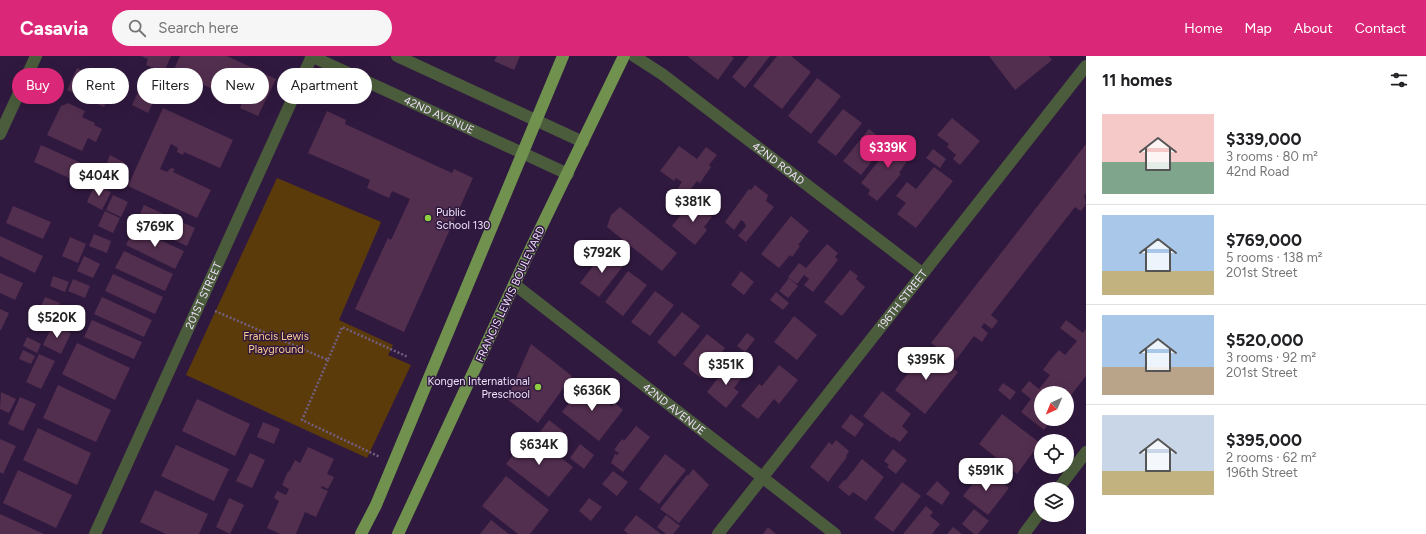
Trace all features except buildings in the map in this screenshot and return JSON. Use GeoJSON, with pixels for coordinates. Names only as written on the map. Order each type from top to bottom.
{"type":"FeatureCollection","features":[{"type":"Feature","properties":{"kind":"main road"},"geometry":{"type":"LineString","coordinates":[[361,534],[376,505],[563,56]]}},
{"type":"Feature","properties":{"kind":"main road","name":"FRANCIS LEWIS BOULEVARD"},"geometry":{"type":"LineString","coordinates":[[398,534],[514,284],[624,56]]}},
{"type":"Feature","properties":{"kind":"street"},"geometry":{"type":"LineString","coordinates":[[0,134],[36,56]]}},
{"type":"Feature","properties":{"kind":"street","name":"42ND AVENUE"},"geometry":{"type":"LineString","coordinates":[[312,56],[568,174]]}},
{"type":"Feature","properties":{"kind":"street","name":"201ST STREET"},"geometry":{"type":"LineString","coordinates":[[95,534],[312,56]]}},
{"type":"Feature","properties":{"kind":"street"},"geometry":{"type":"LineString","coordinates":[[397,56],[537,119],[583,142]]}},
{"type":"Feature","properties":{"kind":"street","name":"42ND ROAD"},"geometry":{"type":"LineString","coordinates":[[634,56],[662,74],[922,273]]}},
{"type":"Feature","properties":{"kind":"street","name":"196TH STREET"},"geometry":{"type":"LineString","coordinates":[[718,534],[1086,66]]}},
{"type":"Feature","properties":{"kind":"street","name":"42ND AVENUE"},"geometry":{"type":"LineString","coordinates":[[514,284],[835,534]]}},
{"type":"Feature","properties":{"kind":"street"},"geometry":{"type":"LineString","coordinates":[[1063,482],[1086,452]]}},
{"type":"Feature","properties":{"kind":"street"},"geometry":{"type":"LineString","coordinates":[[1024,534],[1034,520]]}},
{"type":"Feature","properties":{"kind":"path"},"geometry":{"type":"LineString","coordinates":[[215,311],[328,360]]}},
{"type":"Feature","properties":{"kind":"path"},"geometry":{"type":"LineString","coordinates":[[380,457],[302,420],[342,327],[408,357]]}},
{"type":"Feature","properties":{"kind":"green space","name":"Francis Lewis Playground"},"geometry":{"type":"Polygon","coordinates":[[[277,178],[381,222],[339,320],[393,345],[388,355],[411,365],[367,458],[186,375],[277,178]]]}},
{"type":"Feature","properties":{"kind":"place","name":"Public School 130"},"geometry":{"type":"Point","coordinates":[428,218]}},
{"type":"Feature","properties":{"kind":"place","name":"Kongen International Preschool"},"geometry":{"type":"Point","coordinates":[538,387]}}]}
